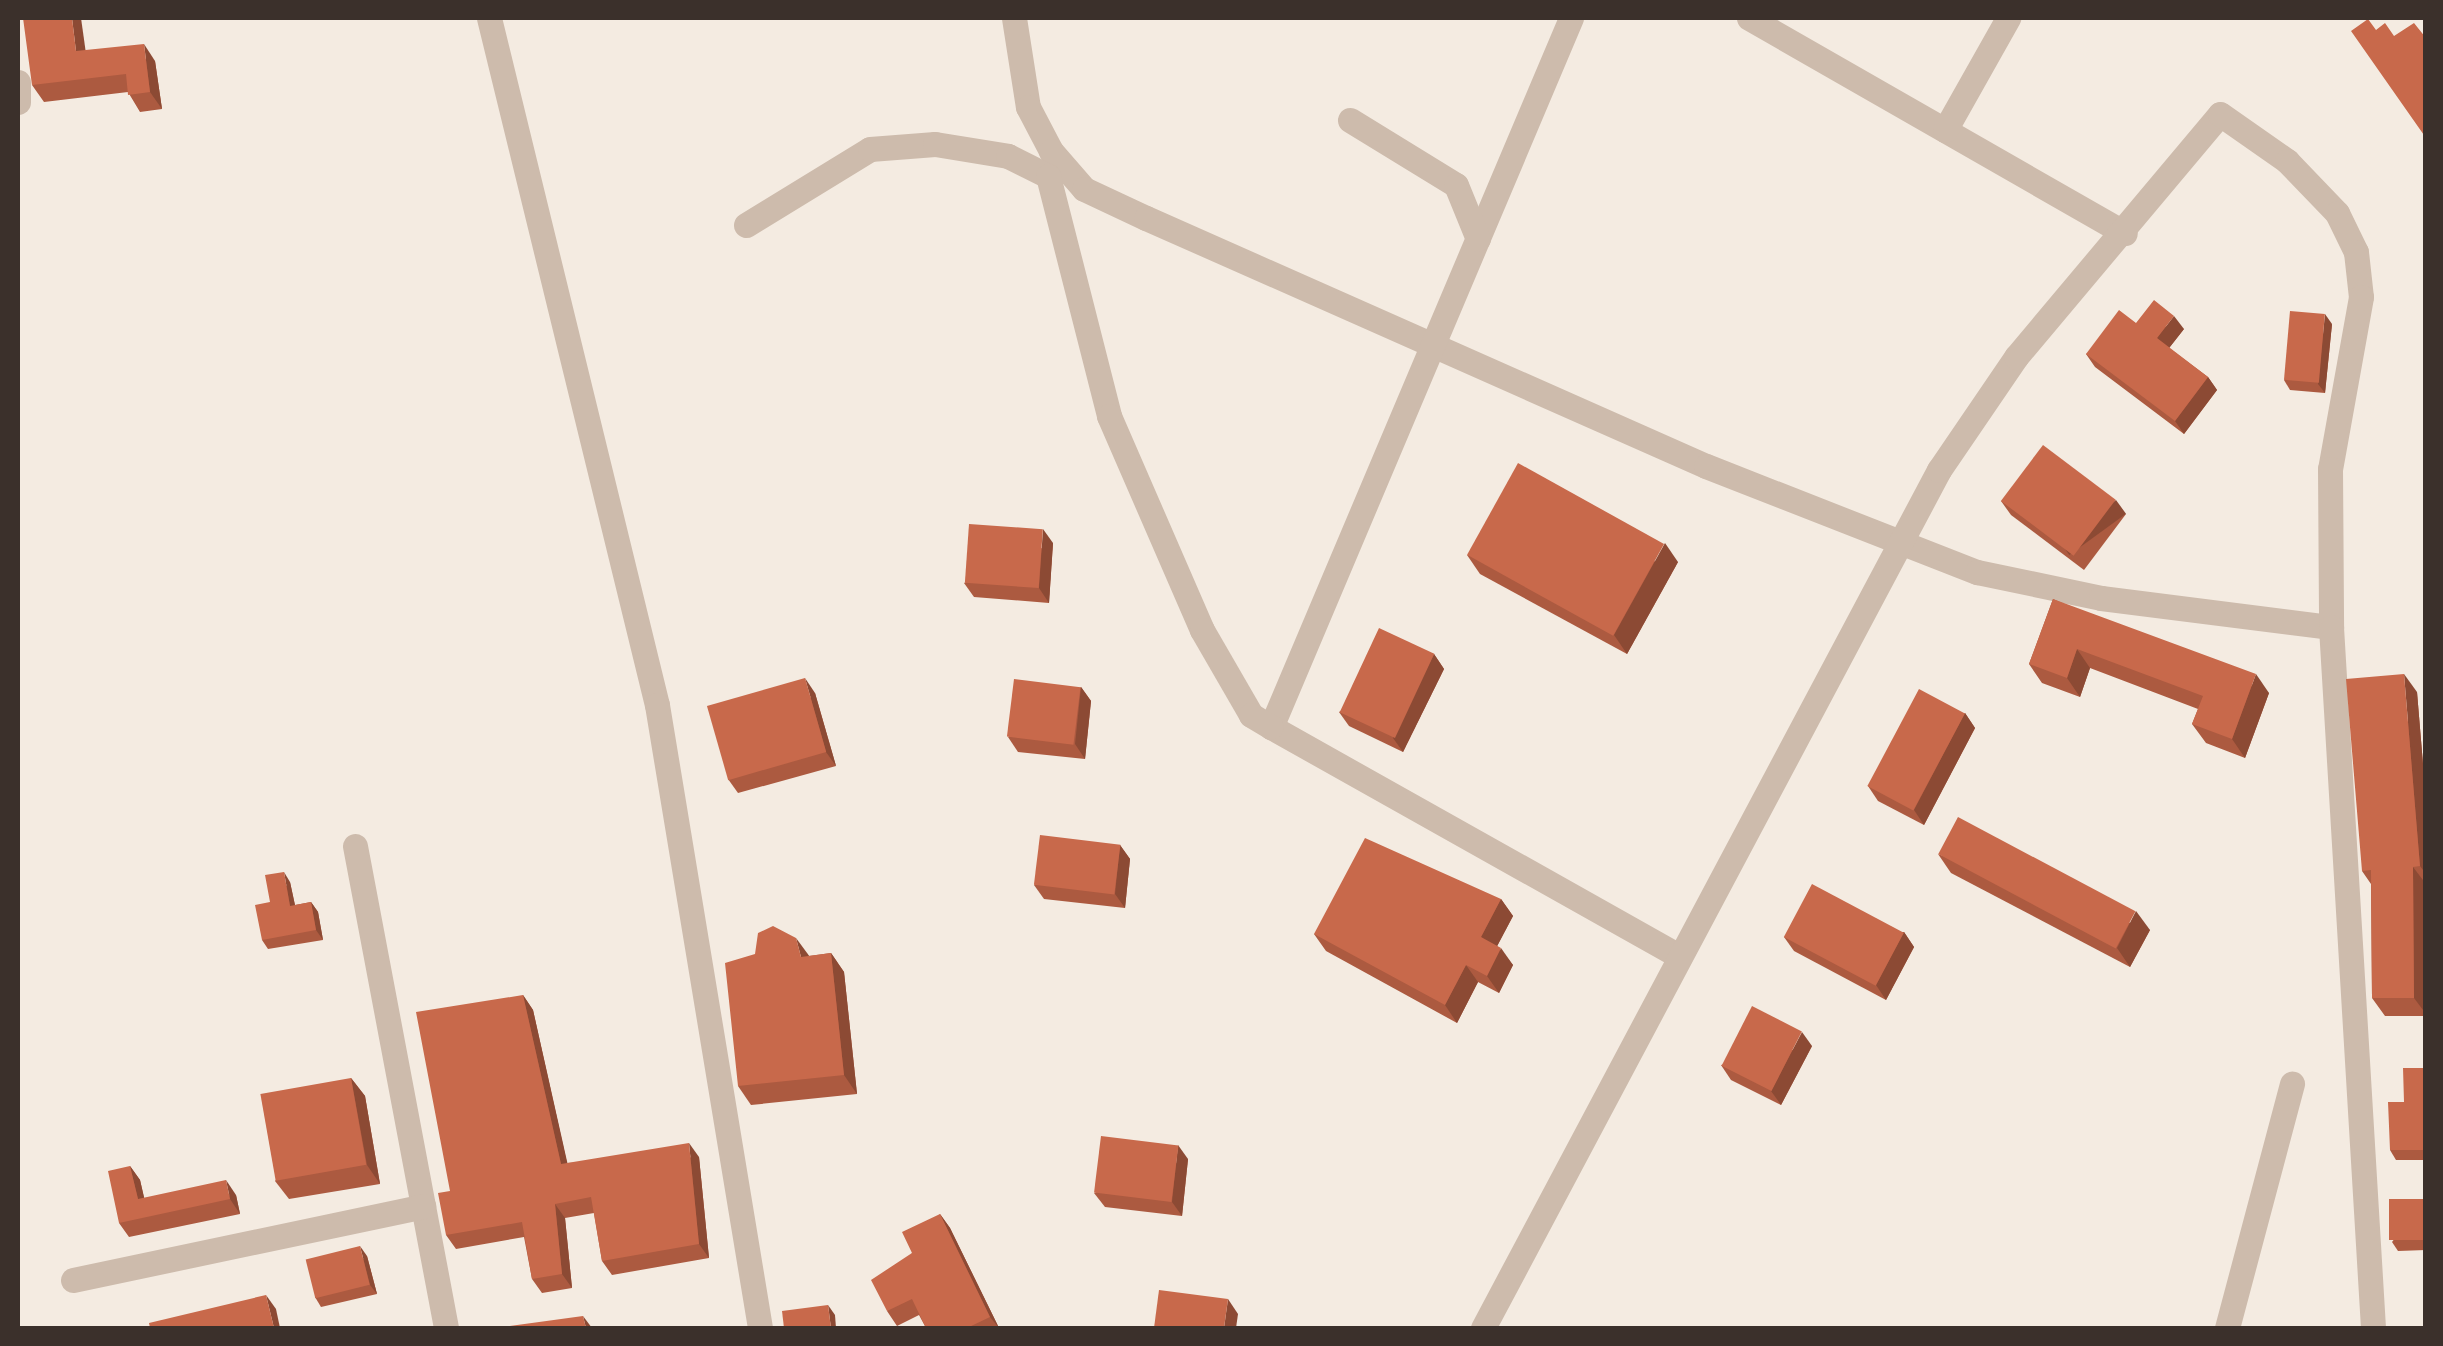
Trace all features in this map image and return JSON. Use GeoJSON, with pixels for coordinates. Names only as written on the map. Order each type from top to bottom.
{"type":"FeatureCollection","features":[{"type":"Feature","properties":{"kind":"street"},"geometry":{"type":"LineString","coordinates":[[489,18],[657,705],[760,1328]]}},
{"type":"Feature","properties":{"kind":"street"},"geometry":{"type":"LineString","coordinates":[[1014,18],[1028,107],[1051,151],[1084,189],[1434,348],[1902,543],[2032,586],[2331,627]]}},
{"type":"Feature","properties":{"kind":"street"},"geometry":{"type":"LineString","coordinates":[[1271,727],[1571,18]]}},
{"type":"Feature","properties":{"kind":"street"},"geometry":{"type":"LineString","coordinates":[[1749,18],[2125,233]]}},
{"type":"Feature","properties":{"kind":"street"},"geometry":{"type":"LineString","coordinates":[[1945,130],[2008,18]]}},
{"type":"Feature","properties":{"kind":"street"},"geometry":{"type":"LineString","coordinates":[[18,82],[18,102]]}},
{"type":"Feature","properties":{"kind":"street"},"geometry":{"type":"LineString","coordinates":[[1484,1328],[1939,470],[2016,357],[2125,233],[2220,114],[2287,160],[2337,213],[2356,252],[2361,297],[2330,469],[2331,627],[2373,1328]]}},
{"type":"Feature","properties":{"kind":"street"},"geometry":{"type":"LineString","coordinates":[[1350,120],[1456,185],[1478,238]]}},
{"type":"Feature","properties":{"kind":"street"},"geometry":{"type":"LineString","coordinates":[[746,225],[870,149],[935,144],[1008,156],[1048,176],[1109,416],[1202,630],[1251,715],[1679,956]]}},
{"type":"Feature","properties":{"kind":"street"},"geometry":{"type":"LineString","coordinates":[[355,846],[446,1328]]}},
{"type":"Feature","properties":{"kind":"street"},"geometry":{"type":"LineString","coordinates":[[2227,1328],[2292,1084]]}},
{"type":"Feature","properties":{"kind":"street"},"geometry":{"type":"LineString","coordinates":[[73,1280],[423,1206]]}},
{"type":"Feature","properties":{"kind":"building"},"geometry":{"type":"Polygon","coordinates":[[[23,18],[72,18],[76,51],[144,44],[150,92],[128,95],[126,74],[32,85],[23,18]]]}},
{"type":"Feature","properties":{"kind":"building"},"geometry":{"type":"Polygon","coordinates":[[[2368,19],[2376,30],[2385,23],[2394,36],[2414,23],[2426,38],[2426,138],[2351,31],[2368,19]]]}},
{"type":"Feature","properties":{"kind":"building"},"geometry":{"type":"Polygon","coordinates":[[[2154,300],[2174,316],[2157,338],[2208,377],[2175,421],[2086,354],[2119,310],[2136,323],[2154,300]]]}},
{"type":"Feature","properties":{"kind":"building"},"geometry":{"type":"Polygon","coordinates":[[[2290,311],[2325,314],[2319,383],[2284,380],[2290,311]]]}},
{"type":"Feature","properties":{"kind":"building"},"geometry":{"type":"Polygon","coordinates":[[[2043,445],[2116,500],[2074,556],[2001,501],[2043,445]]]}},
{"type":"Feature","properties":{"kind":"building"},"geometry":{"type":"Polygon","coordinates":[[[1518,463],[1664,544],[1613,636],[1467,555],[1518,463]]]}},
{"type":"Feature","properties":{"kind":"building"},"geometry":{"type":"Polygon","coordinates":[[[969,524],[1043,529],[1039,588],[965,583],[969,524]]]}},
{"type":"Feature","properties":{"kind":"building"},"geometry":{"type":"Polygon","coordinates":[[[2053,599],[2256,674],[2232,739],[2192,724],[2203,696],[2077,649],[2067,678],[2029,664],[2053,599]]]}},
{"type":"Feature","properties":{"kind":"building"},"geometry":{"type":"Polygon","coordinates":[[[1379,628],[1434,654],[1395,738],[1340,712],[1379,628]]]}},
{"type":"Feature","properties":{"kind":"building"},"geometry":{"type":"Polygon","coordinates":[[[2404,674],[2420,866],[2413,867],[2414,998],[2372,998],[2371,870],[2362,871],[2346,679],[2404,674]]]}},
{"type":"Feature","properties":{"kind":"building"},"geometry":{"type":"Polygon","coordinates":[[[805,678],[826,752],[728,780],[707,706],[805,678]]]}},
{"type":"Feature","properties":{"kind":"building"},"geometry":{"type":"Polygon","coordinates":[[[1014,679],[1081,687],[1073,745],[1007,737],[1014,679]]]}},
{"type":"Feature","properties":{"kind":"building"},"geometry":{"type":"Polygon","coordinates":[[[1919,689],[1965,713],[1913,811],[1867,786],[1919,689]]]}},
{"type":"Feature","properties":{"kind":"building"},"geometry":{"type":"Polygon","coordinates":[[[1958,817],[2135,911],[2116,948],[1938,854],[1958,817]]]}},
{"type":"Feature","properties":{"kind":"building"},"geometry":{"type":"Polygon","coordinates":[[[1040,835],[1120,845],[1114,894],[1034,885],[1040,835]]]}},
{"type":"Feature","properties":{"kind":"building"},"geometry":{"type":"Polygon","coordinates":[[[1365,838],[1501,899],[1481,937],[1501,948],[1487,976],[1466,965],[1445,1005],[1314,934],[1365,838]]]}},
{"type":"Feature","properties":{"kind":"building"},"geometry":{"type":"Polygon","coordinates":[[[284,872],[290,906],[311,902],[316,930],[262,940],[255,905],[270,902],[265,875],[284,872]]]}},
{"type":"Feature","properties":{"kind":"building"},"geometry":{"type":"Polygon","coordinates":[[[1812,884],[1904,933],[1876,986],[1784,937],[1812,884]]]}},
{"type":"Feature","properties":{"kind":"building"},"geometry":{"type":"Polygon","coordinates":[[[773,926],[796,938],[801,957],[831,953],[844,1075],[738,1086],[725,963],[755,954],[758,933],[773,926]]]}},
{"type":"Feature","properties":{"kind":"building"},"geometry":{"type":"Polygon","coordinates":[[[523,995],[561,1164],[689,1143],[699,1244],[602,1261],[591,1197],[555,1204],[562,1274],[532,1279],[522,1222],[446,1235],[438,1193],[450,1191],[416,1012],[523,995]]]}},
{"type":"Feature","properties":{"kind":"building"},"geometry":{"type":"Polygon","coordinates":[[[1752,1006],[1802,1031],[1771,1091],[1722,1066],[1752,1006]]]}},
{"type":"Feature","properties":{"kind":"building"},"geometry":{"type":"Polygon","coordinates":[[[2403,1068],[2423,1068],[2426,1150],[2390,1150],[2388,1102],[2404,1102],[2403,1068]]]}},
{"type":"Feature","properties":{"kind":"building"},"geometry":{"type":"Polygon","coordinates":[[[351,1078],[366,1165],[276,1181],[260,1094],[351,1078]]]}},
{"type":"Feature","properties":{"kind":"building"},"geometry":{"type":"Polygon","coordinates":[[[1101,1136],[1178,1146],[1171,1202],[1094,1193],[1101,1136]]]}},
{"type":"Feature","properties":{"kind":"building"},"geometry":{"type":"Polygon","coordinates":[[[130,1166],[138,1199],[226,1180],[230,1199],[119,1223],[108,1171],[130,1166]]]}},
{"type":"Feature","properties":{"kind":"building"},"geometry":{"type":"Polygon","coordinates":[[[2389,1199],[2426,1199],[2426,1240],[2389,1240],[2389,1199]]]}},
{"type":"Feature","properties":{"kind":"building"},"geometry":{"type":"Polygon","coordinates":[[[940,1214],[990,1317],[967,1328],[926,1328],[912,1299],[887,1311],[871,1280],[912,1253],[902,1232],[940,1214]]]}},
{"type":"Feature","properties":{"kind":"building"},"geometry":{"type":"Polygon","coordinates":[[[360,1246],[370,1285],[315,1298],[306,1260],[360,1246]]]}},
{"type":"Feature","properties":{"kind":"building"},"geometry":{"type":"Polygon","coordinates":[[[1159,1290],[1228,1299],[1224,1328],[1154,1328],[1159,1290]]]}},
{"type":"Feature","properties":{"kind":"building"},"geometry":{"type":"Polygon","coordinates":[[[266,1295],[274,1328],[150,1328],[149,1323],[266,1295]]]}},
{"type":"Feature","properties":{"kind":"building"},"geometry":{"type":"Polygon","coordinates":[[[828,1305],[831,1328],[784,1328],[782,1311],[828,1305]]]}},
{"type":"Feature","properties":{"kind":"building"},"geometry":{"type":"Polygon","coordinates":[[[583,1316],[586,1328],[495,1328],[583,1316]]]}}]}
